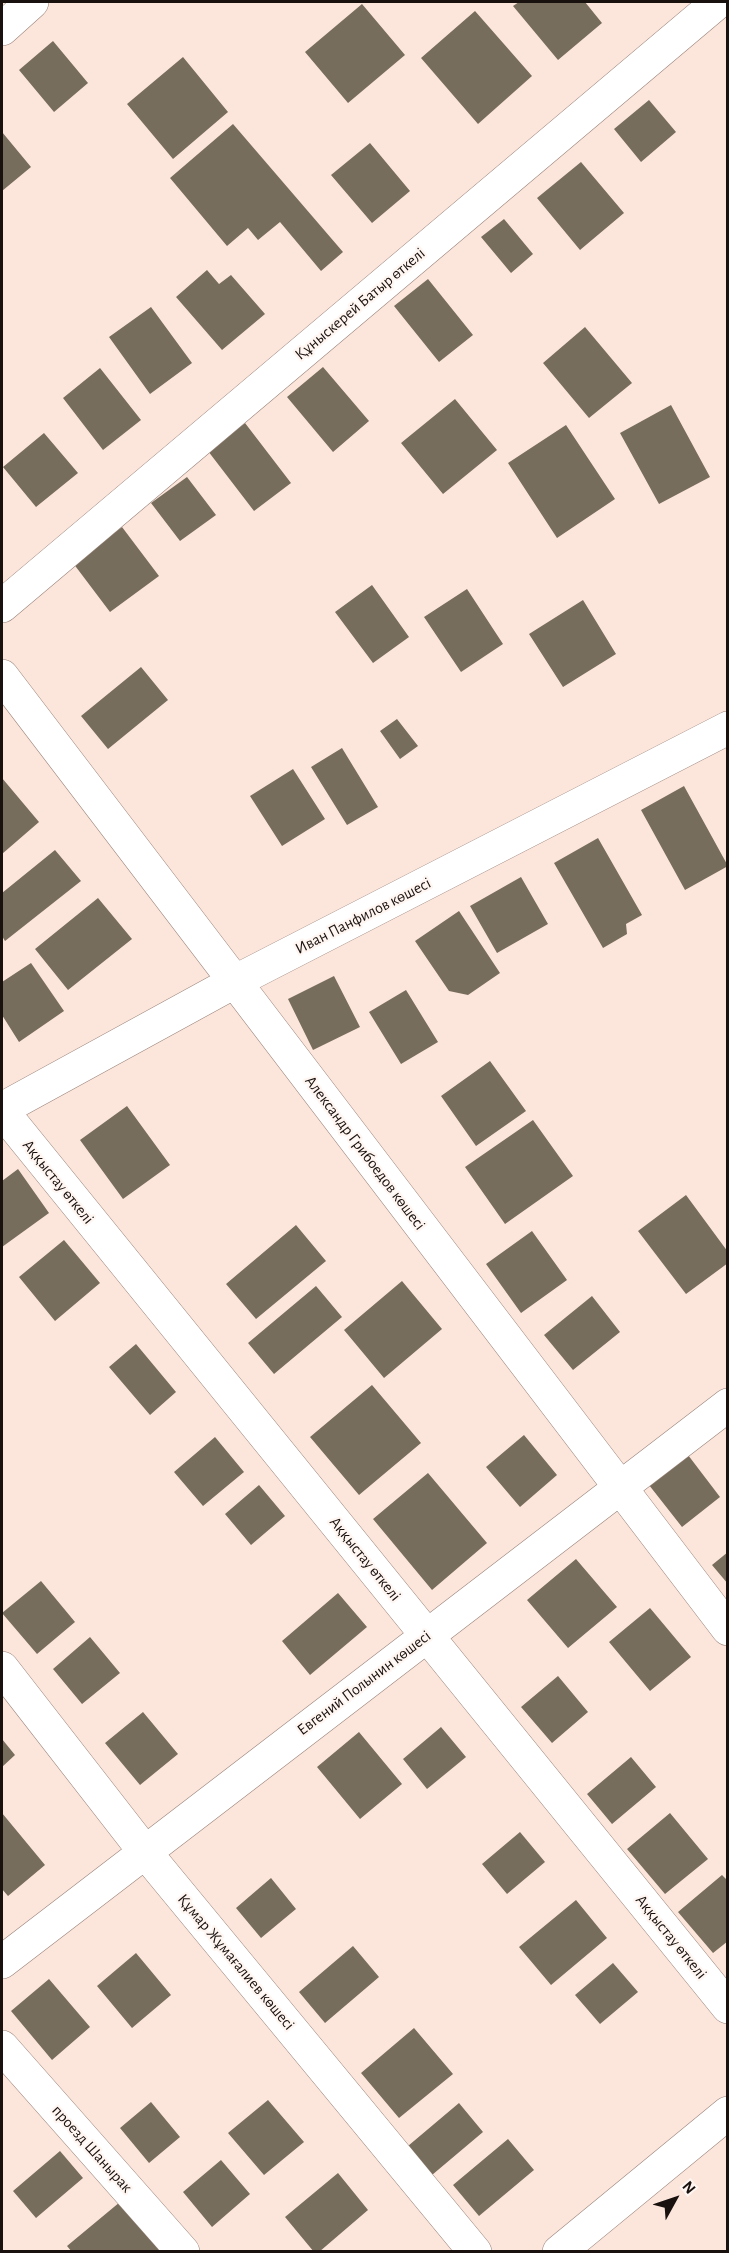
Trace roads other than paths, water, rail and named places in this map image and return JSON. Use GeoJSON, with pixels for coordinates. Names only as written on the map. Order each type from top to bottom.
{"type":"FeatureCollection","features":[{"type":"Feature","properties":{"kind":"street"},"geometry":{"type":"LineString","coordinates":[[2,29],[32,2]]}},
{"type":"Feature","properties":{"kind":"street","name":"Құныскерей Батыр өткелі"},"geometry":{"type":"LineString","coordinates":[[2,606],[718,2]]}},
{"type":"Feature","properties":{"kind":"street","name":"Александр Грибоедов көшесі"},"geometry":{"type":"LineString","coordinates":[[2,676],[728,1629]]}},
{"type":"Feature","properties":{"kind":"street","name":"Иван Панфилов көшесі"},"geometry":{"type":"LineString","coordinates":[[2,1110],[234,982],[728,728]]}},
{"type":"Feature","properties":{"kind":"street","name":"Аққыстау өткелі"},"geometry":{"type":"LineString","coordinates":[[2,1110],[728,2007]]}},
{"type":"Feature","properties":{"kind":"street","name":"Евгений Полынин көшесі"},"geometry":{"type":"LineString","coordinates":[[2,1962],[728,1405]]}},
{"type":"Feature","properties":{"kind":"street","name":"Құмар Жұмағалиев көшесі"},"geometry":{"type":"LineString","coordinates":[[2,1668],[145,1852],[475,2252]]}},
{"type":"Feature","properties":{"kind":"street","name":"проезд Шанырак"},"geometry":{"type":"LineString","coordinates":[[2,2047],[183,2252]]}},
{"type":"Feature","properties":{"kind":"street"},"geometry":{"type":"LineString","coordinates":[[559,2252],[728,2113]]}}]}
